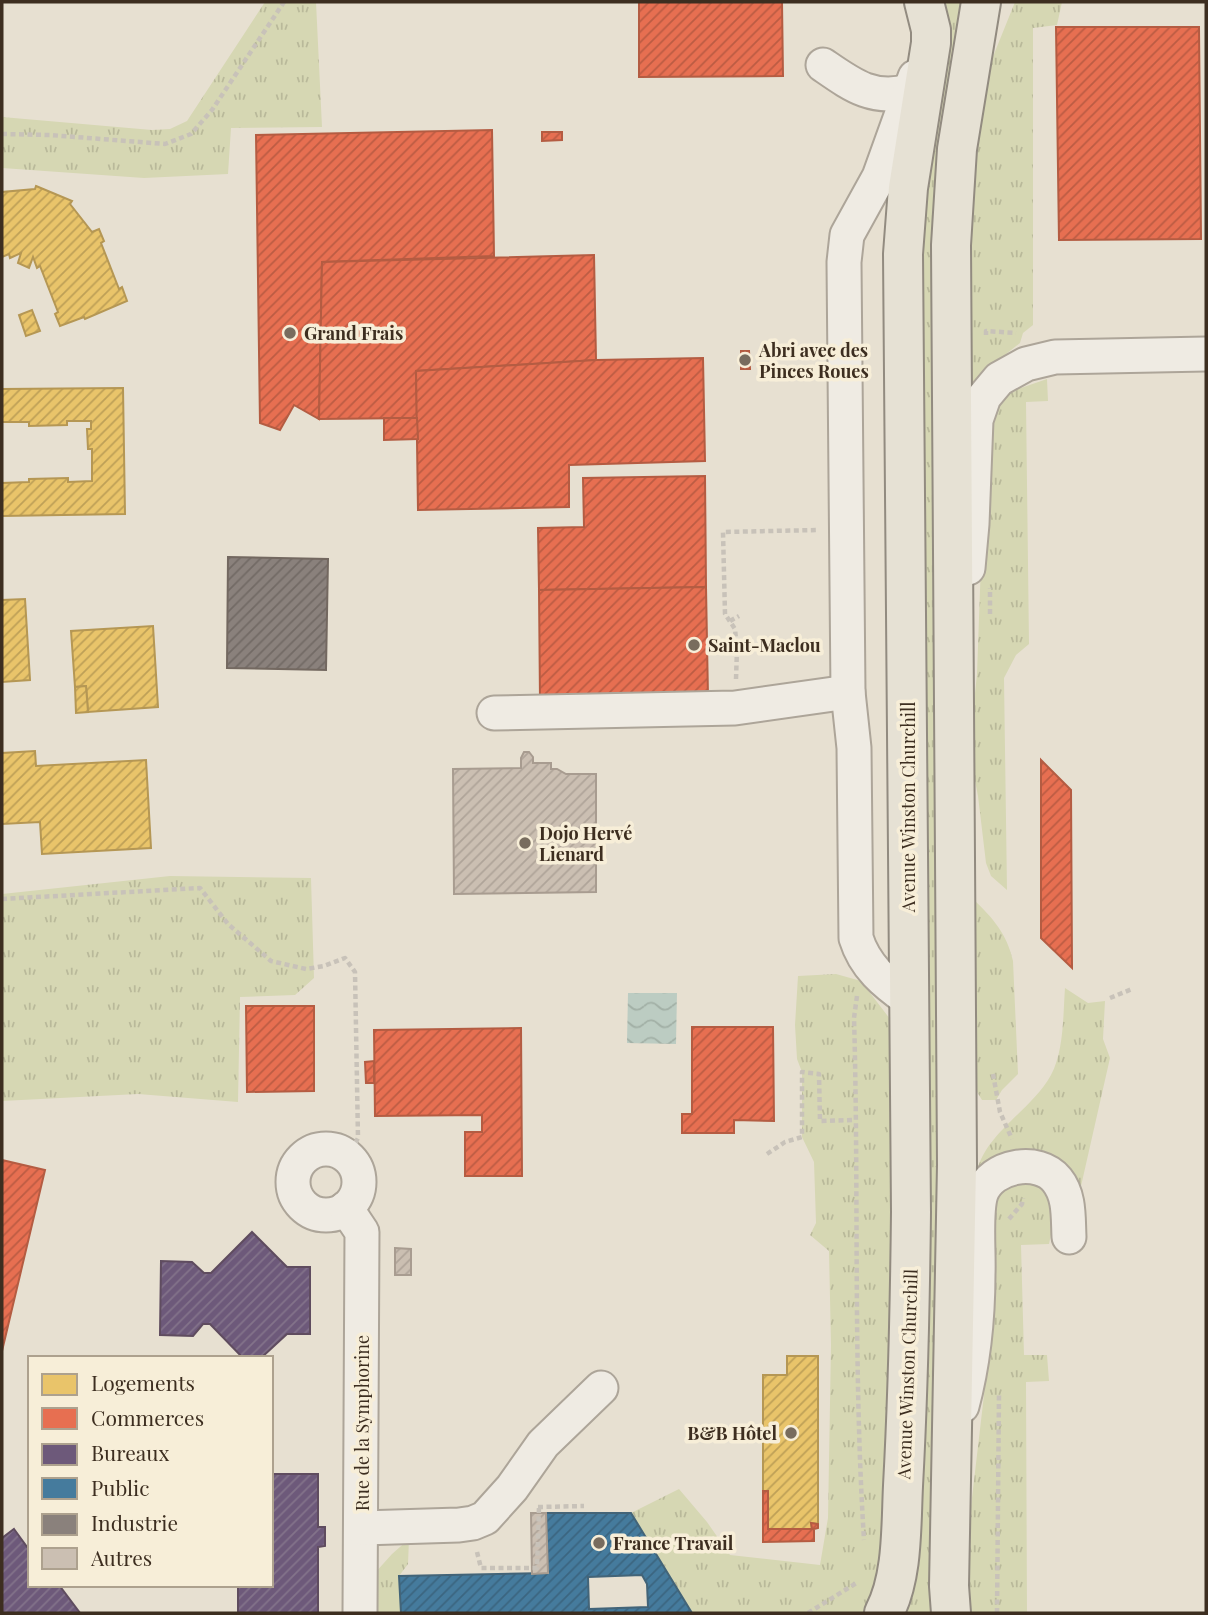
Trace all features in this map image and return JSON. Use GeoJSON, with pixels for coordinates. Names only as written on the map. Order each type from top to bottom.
{"type":"FeatureCollection","features":[{"type":"Feature","properties":{"kind":"main road","name":"Avenue Winston Churchill"},"geometry":{"type":"LineString","coordinates":[[884,1613],[889,1604],[900,1552],[906,1438],[911,1212],[903,254],[908,188],[931,43],[931,30],[924,2]]}},
{"type":"Feature","properties":{"kind":"main road"},"geometry":{"type":"LineString","coordinates":[[951,1613],[949,1586],[957,1165],[952,212],[957,149],[981,2]]}},
{"type":"Feature","properties":{"kind":"street"},"geometry":{"type":"LineString","coordinates":[[909,1000],[887,984],[866,961],[856,938],[854,748],[848,692],[845,249],[847,235],[878,177],[909,92],[931,43]]}},
{"type":"Feature","properties":{"kind":"street"},"geometry":{"type":"LineString","coordinates":[[823,65],[873,94],[887,96],[909,92]]}},
{"type":"Feature","properties":{"kind":"street"},"geometry":{"type":"LineString","coordinates":[[954,650],[970,548],[976,420],[978,408],[992,386],[1015,368],[1041,359],[1068,356],[1206,354]]}},
{"type":"Feature","properties":{"kind":"street"},"geometry":{"type":"LineString","coordinates":[[494,713],[735,708],[848,692]]}},
{"type":"Feature","properties":{"kind":"street"},"geometry":{"type":"LineString","coordinates":[[328,1149],[348,1157],[358,1177],[354,1220],[306,1209],[299,1201],[293,1181],[300,1161],[318,1150],[328,1149]]}},
{"type":"Feature","properties":{"kind":"street"},"geometry":{"type":"LineString","coordinates":[[953,1442],[974,1353],[982,1192],[993,1178],[1010,1169],[1034,1167],[1045,1171],[1054,1177],[1065,1195],[1069,1237]]}},
{"type":"Feature","properties":{"kind":"street","name":"Rue de la Symphorine"},"geometry":{"type":"LineString","coordinates":[[354,1220],[362,1528],[360,1613]]}},
{"type":"Feature","properties":{"kind":"street"},"geometry":{"type":"LineString","coordinates":[[362,1528],[440,1526],[473,1523],[485,1518],[512,1489],[543,1444],[601,1388]]}},
{"type":"Feature","properties":{"kind":"path"},"geometry":{"type":"LineString","coordinates":[[2,134],[165,144],[191,134],[212,110],[284,2]]}},
{"type":"Feature","properties":{"kind":"path"},"geometry":{"type":"LineString","coordinates":[[986,331],[988,371],[992,386]]}},
{"type":"Feature","properties":{"kind":"path"},"geometry":{"type":"LineString","coordinates":[[723,533],[725,614],[735,629],[737,649],[735,708]]}},
{"type":"Feature","properties":{"kind":"path"},"geometry":{"type":"LineString","coordinates":[[990,575],[990,615]]}},
{"type":"Feature","properties":{"kind":"path"},"geometry":{"type":"LineString","coordinates":[[730,621],[739,616]]}},
{"type":"Feature","properties":{"kind":"path"},"geometry":{"type":"LineString","coordinates":[[2,899],[200,888],[228,924],[271,961],[306,969],[324,966],[345,957],[355,972],[358,1113],[358,1138],[348,1157]]}},
{"type":"Feature","properties":{"kind":"path"},"geometry":{"type":"LineString","coordinates":[[864,1543],[860,1471],[854,1018],[866,961]]}},
{"type":"Feature","properties":{"kind":"path"},"geometry":{"type":"LineString","coordinates":[[1110,998],[1132,989]]}},
{"type":"Feature","properties":{"kind":"path"},"geometry":{"type":"LineString","coordinates":[[993,1062],[1000,1112],[1023,1167],[1022,1204],[1005,1224]]}},
{"type":"Feature","properties":{"kind":"path"},"geometry":{"type":"LineString","coordinates":[[766,1154],[785,1142],[802,1137],[802,1072],[820,1073],[820,1121],[855,1120]]}},
{"type":"Feature","properties":{"kind":"path"},"geometry":{"type":"LineString","coordinates":[[997,1613],[999,1388]]}},
{"type":"Feature","properties":{"kind":"path"},"geometry":{"type":"LineString","coordinates":[[512,1489],[539,1507],[583,1506]]}},
{"type":"Feature","properties":{"kind":"path"},"geometry":{"type":"LineString","coordinates":[[473,1523],[481,1569],[537,1568],[539,1507]]}},
{"type":"Feature","properties":{"kind":"path"},"geometry":{"type":"LineString","coordinates":[[808,1613],[856,1584],[864,1573]]}},
{"type":"Feature","properties":{"kind":"green space"},"geometry":{"type":"Polygon","coordinates":[[[265,2],[316,2],[322,127],[231,128],[228,174],[144,178],[2,168],[2,117],[152,130],[170,129],[187,121],[265,2]]]}},
{"type":"Feature","properties":{"kind":"green space"},"geometry":{"type":"Polygon","coordinates":[[[945,2],[965,2],[933,200],[941,1170],[933,1613],[900,1613],[922,215],[946,24],[945,2]]]}},
{"type":"Feature","properties":{"kind":"green space"},"geometry":{"type":"Polygon","coordinates":[[[1015,2],[1062,2],[1057,25],[1033,28],[1033,325],[1023,333],[1020,343],[1001,358],[1006,396],[1047,379],[1048,401],[1026,402],[1029,644],[1016,655],[1004,678],[1007,890],[991,876],[986,863],[969,750],[977,674],[981,562],[968,413],[967,347],[972,145],[986,74],[1015,2]]]}},
{"type":"Feature","properties":{"kind":"green space"},"geometry":{"type":"Polygon","coordinates":[[[170,876],[311,878],[314,978],[295,995],[240,997],[238,1102],[138,1094],[2,1101],[2,894],[170,876]]]}},
{"type":"Feature","properties":{"kind":"green space"},"geometry":{"type":"Polygon","coordinates":[[[973,899],[998,927],[1013,961],[1018,1074],[996,1100],[982,1100],[974,1087],[973,899]]]}},
{"type":"Feature","properties":{"kind":"green space"},"geometry":{"type":"Polygon","coordinates":[[[836,974],[861,981],[890,1019],[899,1118],[882,1575],[869,1613],[692,1613],[631,1513],[679,1489],[730,1555],[820,1565],[828,1518],[831,1345],[829,1251],[810,1235],[816,1223],[814,1162],[802,1137],[802,1072],[797,1059],[795,1025],[798,976],[836,974]]]}},
{"type":"Feature","properties":{"kind":"green space"},"geometry":{"type":"Polygon","coordinates":[[[1065,988],[1088,1003],[1105,1001],[1103,1039],[1110,1058],[1079,1195],[1068,1172],[975,1180],[986,1150],[1042,1089],[1051,1075],[1061,1044],[1065,988]]]}},
{"type":"Feature","properties":{"kind":"green space"},"geometry":{"type":"Polygon","coordinates":[[[1005,1181],[1051,1186],[1053,1225],[1049,1244],[1021,1245],[1024,1355],[1047,1355],[1049,1381],[1026,1382],[1027,1613],[970,1613],[964,1581],[984,1395],[991,1204],[1005,1181]]]}},
{"type":"Feature","properties":{"kind":"green space"},"geometry":{"type":"Polygon","coordinates":[[[409,1539],[408,1564],[399,1576],[401,1613],[374,1613],[374,1574],[409,1539]]]}},
{"type":"Feature","properties":{"kind":"water"},"geometry":{"type":"Polygon","coordinates":[[[628,993],[677,993],[676,1044],[627,1043],[628,993]]]}},
{"type":"Feature","properties":{"kind":"building: Logements"},"geometry":{"type":"Polygon","coordinates":[[[36,186],[72,201],[70,204],[92,232],[99,229],[104,241],[101,243],[119,289],[122,287],[127,301],[85,319],[84,317],[60,326],[55,314],[58,312],[40,266],[37,268],[33,257],[29,268],[18,263],[21,253],[10,258],[9,254],[2,257],[2,192],[35,189],[36,186]]]}},
{"type":"Feature","properties":{"kind":"building: Logements"},"geometry":{"type":"Polygon","coordinates":[[[32,310],[40,331],[26,336],[19,315],[32,310]]]}},
{"type":"Feature","properties":{"kind":"building: Logements"},"geometry":{"type":"Polygon","coordinates":[[[123,388],[125,514],[2,516],[2,483],[68,478],[68,482],[92,481],[92,449],[88,449],[87,429],[91,429],[91,421],[29,426],[29,422],[2,422],[2,389],[123,388]]]}},
{"type":"Feature","properties":{"kind":"building: Logements"},"geometry":{"type":"Polygon","coordinates":[[[25,599],[30,680],[2,682],[2,600],[25,599]]]}},
{"type":"Feature","properties":{"kind":"building: Logements"},"geometry":{"type":"Polygon","coordinates":[[[153,626],[158,707],[88,712],[86,686],[75,687],[71,631],[153,626]]]}},
{"type":"Feature","properties":{"kind":"building: Logements"},"geometry":{"type":"Polygon","coordinates":[[[86,686],[88,712],[76,713],[75,687],[86,686]]]}},
{"type":"Feature","properties":{"kind":"building: Logements"},"geometry":{"type":"Polygon","coordinates":[[[35,751],[36,766],[146,760],[151,848],[42,854],[40,822],[2,824],[2,753],[35,751]]]}},
{"type":"Feature","properties":{"kind":"building: Logements","name":"B&B Hôtel"},"geometry":{"type":"Polygon","coordinates":[[[787,1356],[818,1356],[818,1524],[811,1523],[812,1529],[768,1529],[768,1491],[763,1491],[763,1375],[787,1375],[787,1356]]]}},
{"type":"Feature","properties":{"kind":"building: Commerces"},"geometry":{"type":"Polygon","coordinates":[[[639,2],[782,2],[783,76],[639,77],[639,2]]]}},
{"type":"Feature","properties":{"kind":"building: Commerces"},"geometry":{"type":"Polygon","coordinates":[[[1056,27],[1199,27],[1201,239],[1059,240],[1056,27]]]}},
{"type":"Feature","properties":{"kind":"building: Commerces","name":"Grand Frais"},"geometry":{"type":"Polygon","coordinates":[[[492,130],[494,256],[322,262],[319,419],[294,405],[280,430],[260,423],[256,135],[492,130]]]}},
{"type":"Feature","properties":{"kind":"building: Commerces"},"geometry":{"type":"Polygon","coordinates":[[[542,132],[562,132],[562,140],[542,141],[542,132]]]}},
{"type":"Feature","properties":{"kind":"building: Commerces"},"geometry":{"type":"Polygon","coordinates":[[[594,255],[596,360],[416,371],[417,418],[319,419],[322,262],[594,255]]]}},
{"type":"Feature","properties":{"kind":"building: Commerces","name":"Abri avec des Pinces Roues"},"geometry":{"type":"Polygon","coordinates":[[[741,351],[749,351],[750,369],[741,369],[741,351]]]}},
{"type":"Feature","properties":{"kind":"building: Commerces"},"geometry":{"type":"Polygon","coordinates":[[[703,358],[705,461],[569,465],[569,507],[418,510],[416,371],[596,360],[703,358]]]}},
{"type":"Feature","properties":{"kind":"building: Commerces"},"geometry":{"type":"Polygon","coordinates":[[[384,418],[417,418],[418,439],[384,440],[384,418]]]}},
{"type":"Feature","properties":{"kind":"building: Commerces"},"geometry":{"type":"Polygon","coordinates":[[[705,476],[706,587],[539,590],[538,528],[584,527],[583,478],[705,476]]]}},
{"type":"Feature","properties":{"kind":"building: Commerces"},"geometry":{"type":"Polygon","coordinates":[[[706,587],[708,697],[540,700],[539,590],[706,587]]]}},
{"type":"Feature","properties":{"kind":"building: Commerces"},"geometry":{"type":"Polygon","coordinates":[[[1041,760],[1071,790],[1072,968],[1041,938],[1041,760]]]}},
{"type":"Feature","properties":{"kind":"building: Commerces"},"geometry":{"type":"Polygon","coordinates":[[[246,1006],[314,1006],[314,1091],[247,1092],[246,1006]]]}},
{"type":"Feature","properties":{"kind":"building: Commerces"},"geometry":{"type":"Polygon","coordinates":[[[692,1027],[773,1027],[774,1121],[734,1120],[734,1133],[682,1133],[682,1114],[692,1114],[692,1027]]]}},
{"type":"Feature","properties":{"kind":"building: Commerces"},"geometry":{"type":"Polygon","coordinates":[[[521,1028],[522,1176],[465,1176],[465,1132],[482,1132],[482,1115],[375,1116],[374,1030],[521,1028]]]}},
{"type":"Feature","properties":{"kind":"building: Commerces"},"geometry":{"type":"Polygon","coordinates":[[[374,1061],[374,1083],[366,1083],[365,1062],[374,1061]]]}},
{"type":"Feature","properties":{"kind":"building: Commerces"},"geometry":{"type":"Polygon","coordinates":[[[2,1160],[45,1170],[2,1351],[2,1160]]]}},
{"type":"Feature","properties":{"kind":"building: Commerces"},"geometry":{"type":"Polygon","coordinates":[[[763,1491],[768,1491],[768,1529],[812,1529],[811,1523],[818,1524],[818,1528],[814,1529],[814,1541],[763,1542],[763,1491]]]}},
{"type":"Feature","properties":{"kind":"building: Bureaux"},"geometry":{"type":"Polygon","coordinates":[[[252,1232],[287,1267],[310,1267],[310,1334],[287,1334],[263,1356],[241,1356],[210,1324],[203,1324],[193,1336],[160,1335],[161,1261],[192,1262],[204,1273],[211,1273],[252,1232]]]}},
{"type":"Feature","properties":{"kind":"building: Bureaux"},"geometry":{"type":"Polygon","coordinates":[[[273,1474],[318,1474],[318,1527],[325,1527],[325,1546],[318,1547],[318,1613],[238,1613],[238,1587],[273,1587],[273,1474]]]}},
{"type":"Feature","properties":{"kind":"building: Bureaux"},"geometry":{"type":"Polygon","coordinates":[[[14,1529],[28,1548],[28,1587],[60,1587],[80,1613],[2,1613],[2,1538],[14,1529]]]}},
{"type":"Feature","properties":{"kind":"building: Public","name":"France Travail"},"geometry":{"type":"Polygon","coordinates":[[[546,1513],[631,1513],[692,1613],[401,1613],[399,1576],[548,1573],[546,1513]],[[642,1575],[588,1577],[589,1609],[648,1607],[647,1584],[642,1575]]]}},
{"type":"Feature","properties":{"kind":"building: Industrie"},"geometry":{"type":"Polygon","coordinates":[[[228,557],[328,559],[326,670],[227,668],[228,557]]]}},
{"type":"Feature","properties":{"kind":"building: Autres","name":"Dojo Hervé Lienard"},"geometry":{"type":"Polygon","coordinates":[[[524,752],[529,752],[533,763],[551,763],[551,769],[566,774],[596,774],[596,892],[454,894],[453,769],[521,768],[524,752]]]}},
{"type":"Feature","properties":{"kind":"building: Autres"},"geometry":{"type":"Polygon","coordinates":[[[395,1248],[411,1249],[411,1275],[395,1275],[395,1248]]]}},
{"type":"Feature","properties":{"kind":"building: Autres"},"geometry":{"type":"Polygon","coordinates":[[[531,1513],[546,1513],[548,1573],[532,1574],[531,1513]]]}},
{"type":"Feature","properties":{"kind":"place","name":"Grand Frais"},"geometry":{"type":"Point","coordinates":[290,333]}},
{"type":"Feature","properties":{"kind":"place","name":"Abri avec des Pinces Roues"},"geometry":{"type":"Point","coordinates":[745,360]}},
{"type":"Feature","properties":{"kind":"place","name":"Saint-Maclou"},"geometry":{"type":"Point","coordinates":[694,645]}},
{"type":"Feature","properties":{"kind":"place","name":"Dojo Hervé Lienard"},"geometry":{"type":"Point","coordinates":[525,843]}},
{"type":"Feature","properties":{"kind":"place","name":"B&B Hôtel"},"geometry":{"type":"Point","coordinates":[791,1433]}},
{"type":"Feature","properties":{"kind":"place","name":"France Travail"},"geometry":{"type":"Point","coordinates":[599,1543]}}]}
